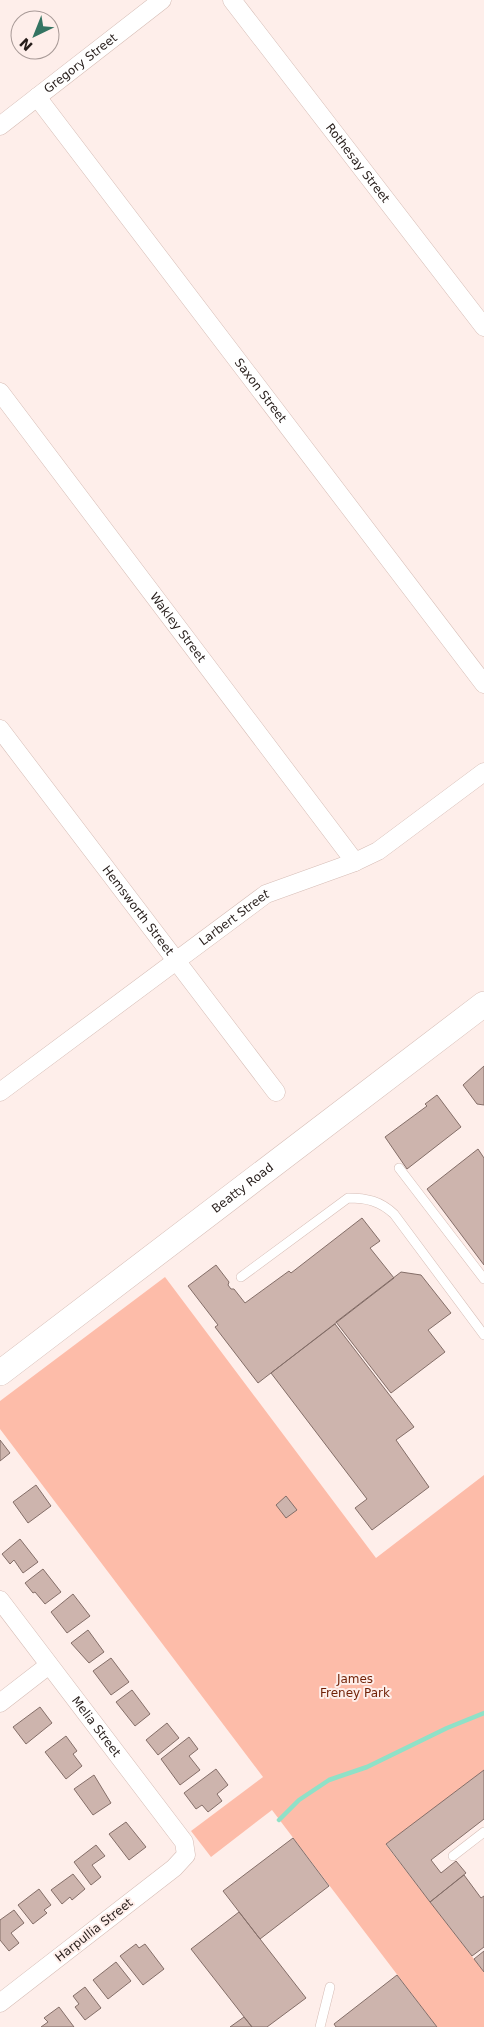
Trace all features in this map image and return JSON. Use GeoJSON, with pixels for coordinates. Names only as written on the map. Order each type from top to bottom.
{"type":"FeatureCollection","features":[{"type":"Feature","properties":{"kind":"main road","name":"Beatty Road"},"geometry":{"type":"LineString","coordinates":[[0,1372],[484,1004]]}},
{"type":"Feature","properties":{"kind":"street","name":"Gregory Street"},"geometry":{"type":"LineString","coordinates":[[0,126],[162,0]]}},
{"type":"Feature","properties":{"kind":"street","name":"Rothesay Street"},"geometry":{"type":"LineString","coordinates":[[232,0],[484,327]]}},
{"type":"Feature","properties":{"kind":"street","name":"Saxon Street"},"geometry":{"type":"LineString","coordinates":[[37,96],[484,684]]}},
{"type":"Feature","properties":{"kind":"street","name":"Wakley Street"},"geometry":{"type":"LineString","coordinates":[[0,392],[355,862]]}},
{"type":"Feature","properties":{"kind":"street","name":"Hemsworth Street"},"geometry":{"type":"LineString","coordinates":[[0,729],[276,1092]]}},
{"type":"Feature","properties":{"kind":"street","name":"Larbert Street"},"geometry":{"type":"LineString","coordinates":[[3,1085],[266,894],[378,852],[484,772]]}},
{"type":"Feature","properties":{"kind":"street","name":"Melia Street"},"geometry":{"type":"LineString","coordinates":[[0,1600],[184,1842],[186,1855]]}},
{"type":"Feature","properties":{"kind":"street"},"geometry":{"type":"LineString","coordinates":[[0,1703],[49,1665]]}},
{"type":"Feature","properties":{"kind":"street","name":"Harpullia Street"},"geometry":{"type":"LineString","coordinates":[[0,2003],[174,1868],[186,1855]]}},
{"type":"Feature","properties":{"kind":"lane"},"geometry":{"type":"LineString","coordinates":[[399,1168],[484,1279]]}},
{"type":"Feature","properties":{"kind":"lane"},"geometry":{"type":"LineString","coordinates":[[241,1276],[348,1198],[365,1198],[383,1204],[394,1214],[484,1335]]}},
{"type":"Feature","properties":{"kind":"lane"},"geometry":{"type":"LineString","coordinates":[[453,1856],[484,1832]]}},
{"type":"Feature","properties":{"kind":"lane"},"geometry":{"type":"LineString","coordinates":[[320,2027],[330,1987]]}},
{"type":"Feature","properties":{"kind":"green space","name":"James Freney Park"},"geometry":{"type":"Polygon","coordinates":[[[165,1277],[376,1558],[484,1475],[484,1770],[386,1845],[484,1972],[484,2027],[437,2027],[272,1810],[211,1857],[191,1831],[263,1777],[0,1429],[0,1401],[165,1277]]]}},
{"type":"Feature","properties":{"kind":"building"},"geometry":{"type":"Polygon","coordinates":[[[484,1066],[484,1105],[477,1104],[463,1085],[484,1066]]]}},
{"type":"Feature","properties":{"kind":"building"},"geometry":{"type":"Polygon","coordinates":[[[437,1095],[461,1127],[407,1169],[385,1137],[427,1106],[425,1104],[437,1095]]]}},
{"type":"Feature","properties":{"kind":"building"},"geometry":{"type":"Polygon","coordinates":[[[478,1149],[484,1158],[484,1265],[427,1189],[478,1149]]]}},
{"type":"Feature","properties":{"kind":"building"},"geometry":{"type":"Polygon","coordinates":[[[362,1218],[380,1241],[370,1248],[394,1278],[258,1383],[215,1327],[218,1325],[188,1286],[216,1265],[229,1282],[228,1285],[231,1289],[234,1289],[245,1303],[289,1271],[291,1273],[362,1218]]]}},
{"type":"Feature","properties":{"kind":"building"},"geometry":{"type":"Polygon","coordinates":[[[401,1272],[421,1275],[451,1313],[428,1330],[445,1352],[391,1393],[336,1322],[401,1272]]]}},
{"type":"Feature","properties":{"kind":"building"},"geometry":{"type":"Polygon","coordinates":[[[335,1324],[414,1427],[396,1440],[429,1487],[372,1530],[355,1508],[367,1499],[271,1373],[335,1324]]]}},
{"type":"Feature","properties":{"kind":"building"},"geometry":{"type":"Polygon","coordinates":[[[0,1440],[10,1453],[0,1461],[0,1440]]]}},
{"type":"Feature","properties":{"kind":"building"},"geometry":{"type":"Polygon","coordinates":[[[36,1485],[51,1506],[28,1523],[13,1502],[36,1485]]]}},
{"type":"Feature","properties":{"kind":"building"},"geometry":{"type":"Polygon","coordinates":[[[286,1496],[297,1510],[286,1518],[276,1505],[286,1496]]]}},
{"type":"Feature","properties":{"kind":"building"},"geometry":{"type":"Polygon","coordinates":[[[20,1539],[38,1562],[23,1573],[14,1560],[10,1564],[2,1554],[20,1539]]]}},
{"type":"Feature","properties":{"kind":"building"},"geometry":{"type":"Polygon","coordinates":[[[43,1569],[61,1592],[45,1604],[25,1583],[43,1569]]]}},
{"type":"Feature","properties":{"kind":"building"},"geometry":{"type":"Polygon","coordinates":[[[73,1594],[90,1616],[67,1633],[51,1612],[73,1594]]]}},
{"type":"Feature","properties":{"kind":"building"},"geometry":{"type":"Polygon","coordinates":[[[88,1630],[104,1652],[89,1663],[71,1643],[88,1630]]]}},
{"type":"Feature","properties":{"kind":"building"},"geometry":{"type":"Polygon","coordinates":[[[111,1658],[129,1682],[111,1695],[93,1671],[111,1658]]]}},
{"type":"Feature","properties":{"kind":"building"},"geometry":{"type":"Polygon","coordinates":[[[132,1690],[150,1714],[135,1726],[116,1702],[132,1690]]]}},
{"type":"Feature","properties":{"kind":"building"},"geometry":{"type":"Polygon","coordinates":[[[40,1707],[52,1723],[26,1744],[13,1727],[40,1707]]]}},
{"type":"Feature","properties":{"kind":"building"},"geometry":{"type":"Polygon","coordinates":[[[167,1723],[179,1738],[158,1755],[146,1740],[167,1723]]]}},
{"type":"Feature","properties":{"kind":"building"},"geometry":{"type":"Polygon","coordinates":[[[66,1736],[77,1751],[73,1754],[82,1766],[66,1779],[45,1752],[66,1736]]]}},
{"type":"Feature","properties":{"kind":"building"},"geometry":{"type":"Polygon","coordinates":[[[189,1737],[198,1749],[189,1756],[200,1770],[180,1785],[161,1759],[189,1737]]]}},
{"type":"Feature","properties":{"kind":"building"},"geometry":{"type":"Polygon","coordinates":[[[216,1769],[228,1785],[217,1794],[222,1801],[208,1812],[202,1805],[196,1809],[184,1793],[216,1769]]]}},
{"type":"Feature","properties":{"kind":"building"},"geometry":{"type":"Polygon","coordinates":[[[484,1770],[484,1819],[431,1860],[441,1873],[456,1861],[466,1873],[430,1902],[386,1844],[484,1770]]]}},
{"type":"Feature","properties":{"kind":"building"},"geometry":{"type":"Polygon","coordinates":[[[94,1775],[111,1803],[93,1815],[74,1789],[94,1775]]]}},
{"type":"Feature","properties":{"kind":"building"},"geometry":{"type":"Polygon","coordinates":[[[126,1822],[146,1847],[129,1860],[109,1834],[126,1822]]]}},
{"type":"Feature","properties":{"kind":"building"},"geometry":{"type":"Polygon","coordinates":[[[293,1838],[329,1886],[260,1939],[223,1891],[293,1838]]]}},
{"type":"Feature","properties":{"kind":"building"},"geometry":{"type":"Polygon","coordinates":[[[96,1845],[105,1856],[92,1865],[101,1877],[91,1885],[74,1862],[96,1845]]]}},
{"type":"Feature","properties":{"kind":"building"},"geometry":{"type":"Polygon","coordinates":[[[73,1874],[85,1889],[72,1900],[70,1897],[62,1904],[51,1890],[73,1874]]]}},
{"type":"Feature","properties":{"kind":"building"},"geometry":{"type":"Polygon","coordinates":[[[464,1875],[481,1898],[484,1896],[484,1947],[472,1956],[430,1902],[464,1875]]]}},
{"type":"Feature","properties":{"kind":"building"},"geometry":{"type":"Polygon","coordinates":[[[39,1889],[51,1905],[44,1910],[47,1913],[33,1924],[18,1905],[39,1889]]]}},
{"type":"Feature","properties":{"kind":"building"},"geometry":{"type":"Polygon","coordinates":[[[14,1910],[24,1923],[11,1933],[19,1943],[9,1951],[0,1940],[0,1920],[14,1910]]]}},
{"type":"Feature","properties":{"kind":"building"},"geometry":{"type":"Polygon","coordinates":[[[239,1912],[306,1998],[267,2027],[252,2027],[191,1949],[239,1912]]]}},
{"type":"Feature","properties":{"kind":"building"},"geometry":{"type":"Polygon","coordinates":[[[136,1944],[139,1948],[145,1944],[164,1969],[143,1985],[120,1956],[136,1944]]]}},
{"type":"Feature","properties":{"kind":"building"},"geometry":{"type":"Polygon","coordinates":[[[484,1951],[484,1972],[474,1959],[484,1951]]]}},
{"type":"Feature","properties":{"kind":"building"},"geometry":{"type":"Polygon","coordinates":[[[116,1962],[131,1981],[108,1999],[93,1980],[116,1962]]]}},
{"type":"Feature","properties":{"kind":"building"},"geometry":{"type":"Polygon","coordinates":[[[397,1975],[437,2027],[336,2027],[334,2024],[397,1975]]]}},
{"type":"Feature","properties":{"kind":"building"},"geometry":{"type":"Polygon","coordinates":[[[85,1987],[101,2008],[85,2020],[75,2007],[79,2004],[73,1996],[85,1987]]]}},
{"type":"Feature","properties":{"kind":"building"},"geometry":{"type":"Polygon","coordinates":[[[59,2007],[74,2027],[41,2027],[48,2022],[44,2018],[59,2007]]]}},
{"type":"Feature","properties":{"kind":"building"},"geometry":{"type":"Polygon","coordinates":[[[244,2017],[252,2027],[230,2027],[244,2017]]]}},
{"type":"Feature","properties":{"kind":"waterway"},"geometry":{"type":"LineString","coordinates":[[279,1820],[299,1800],[329,1780],[367,1767],[447,1728],[484,1713]]}}]}
